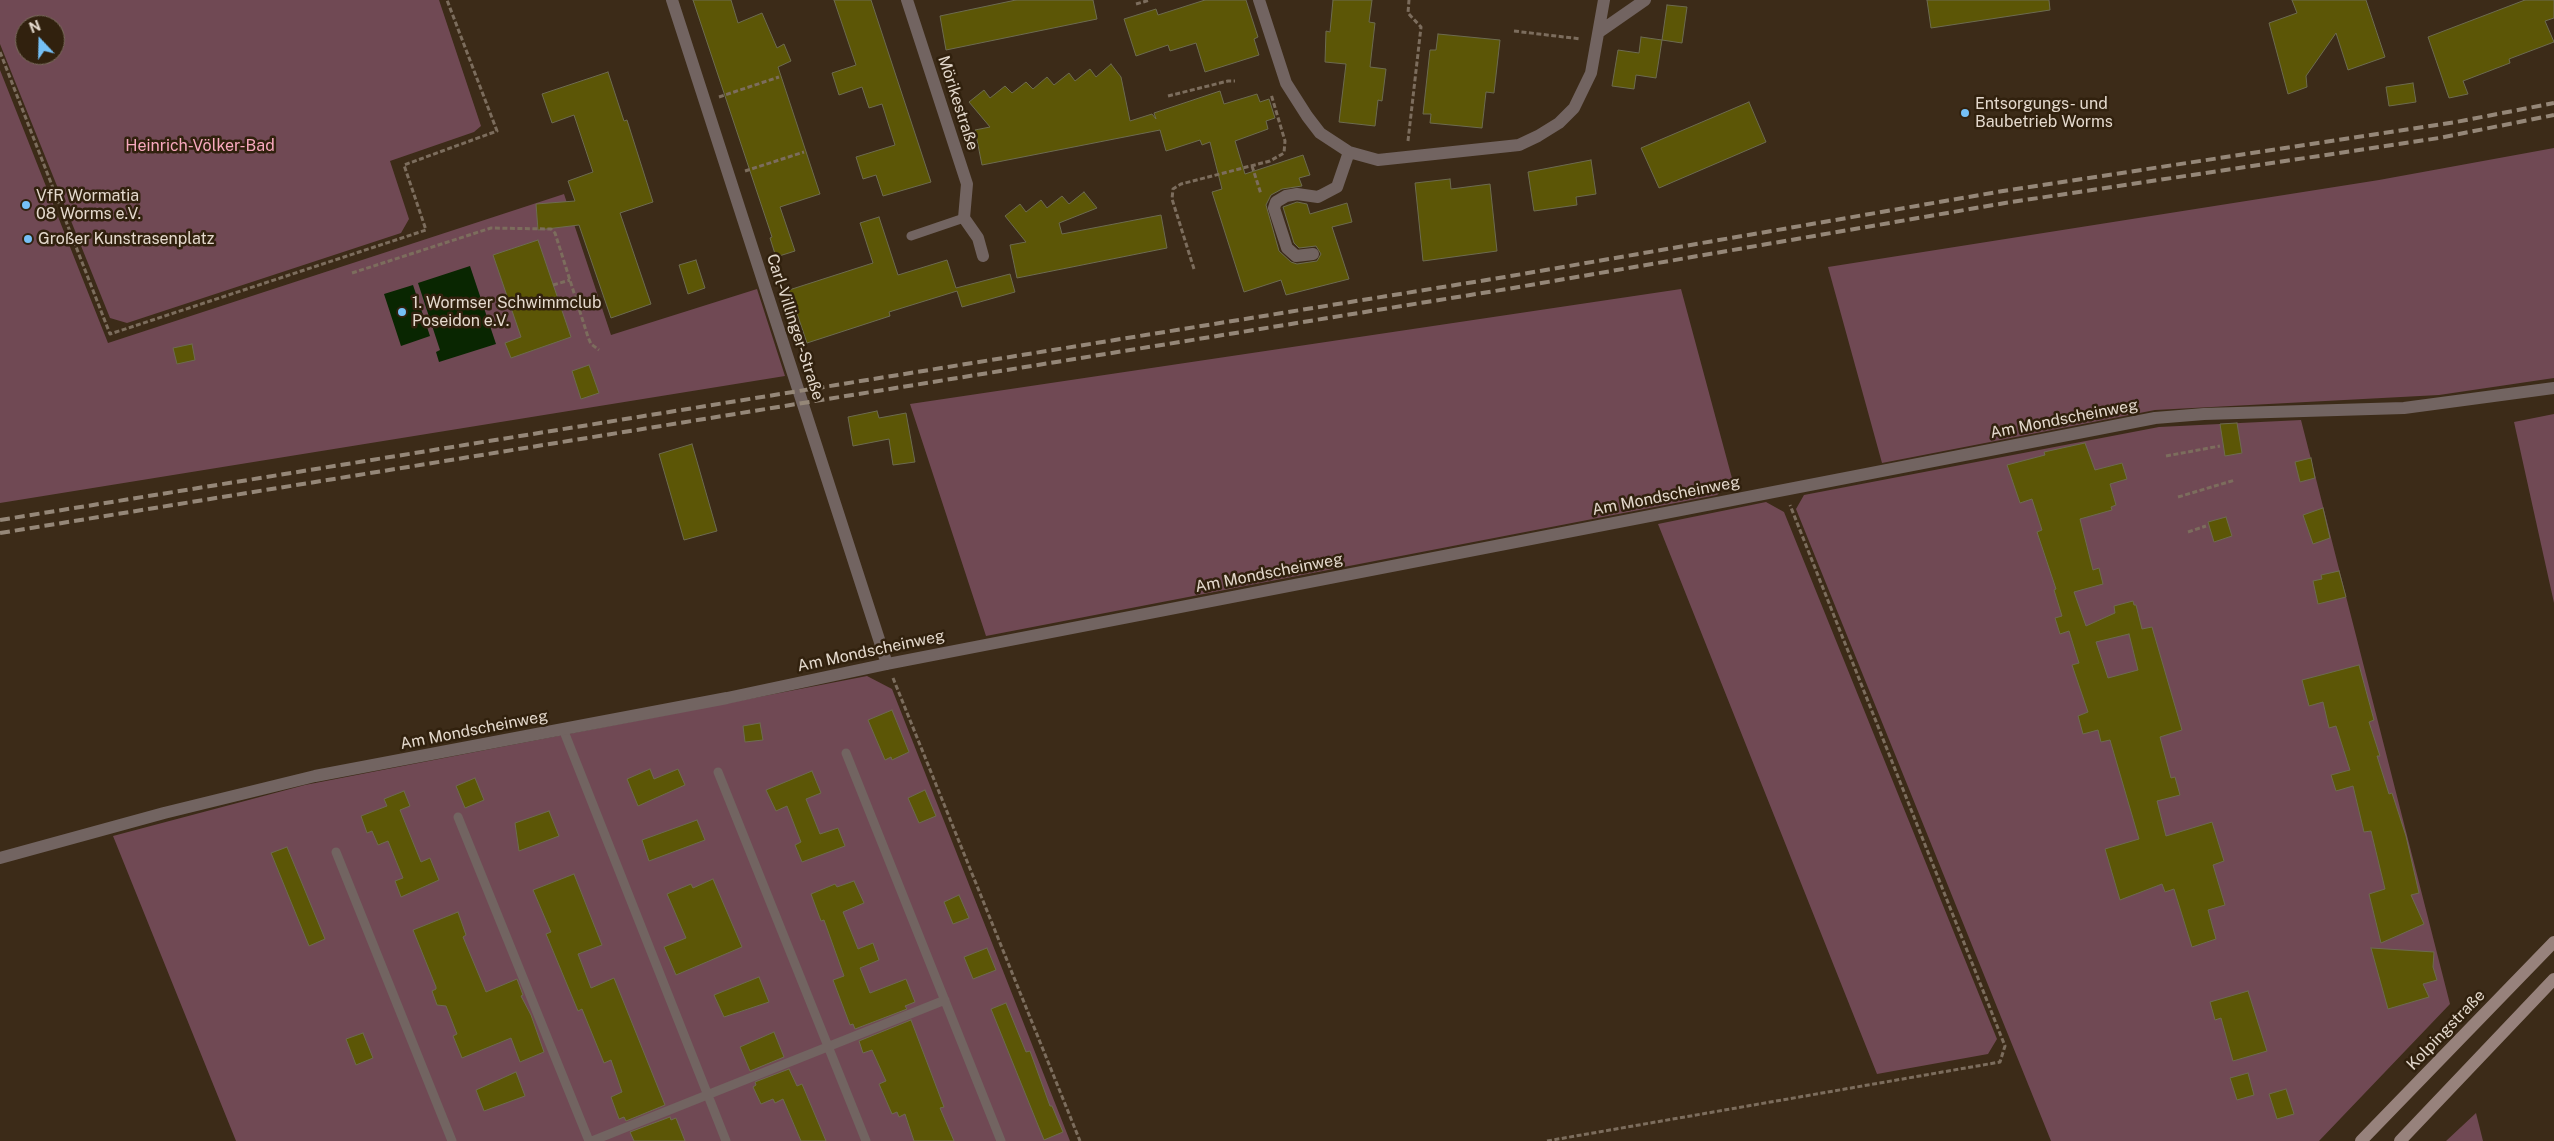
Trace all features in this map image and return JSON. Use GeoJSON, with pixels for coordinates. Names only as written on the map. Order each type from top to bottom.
{"type":"FeatureCollection","features":[{"type":"Feature","properties":{"kind":"main road","name":"Kolpingstraße"},"geometry":{"type":"LineString","coordinates":[[2361,1141],[2554,942]]}},
{"type":"Feature","properties":{"kind":"main road"},"geometry":{"type":"LineString","coordinates":[[2400,1141],[2554,979]]}},
{"type":"Feature","properties":{"kind":"street","name":"Carl-Villinger-Straße"},"geometry":{"type":"LineString","coordinates":[[672,0],[730,176],[764,299],[887,664]]}},
{"type":"Feature","properties":{"kind":"street","name":"Mörikestraße"},"geometry":{"type":"LineString","coordinates":[[907,0],[967,184],[964,218]]}},
{"type":"Feature","properties":{"kind":"street"},"geometry":{"type":"LineString","coordinates":[[1259,0],[1292,94],[1320,133],[1349,152],[1368,159],[1406,158],[1519,144],[1538,136],[1559,123],[1574,108],[1584,92],[1591,73],[1604,0]]}},
{"type":"Feature","properties":{"kind":"street"},"geometry":{"type":"LineString","coordinates":[[1598,36],[1645,0]]}},
{"type":"Feature","properties":{"kind":"street"},"geometry":{"type":"LineString","coordinates":[[1313,254],[1296,256],[1287,248],[1274,208],[1276,202],[1286,196],[1297,194],[1318,197],[1331,192],[1337,187],[1349,152]]}},
{"type":"Feature","properties":{"kind":"street"},"geometry":{"type":"LineString","coordinates":[[964,218],[978,238],[983,256]]}},
{"type":"Feature","properties":{"kind":"street","name":"Am Mondscheinweg"},"geometry":{"type":"LineString","coordinates":[[0,858],[280,784],[887,664],[2170,416],[2404,408],[2554,388]]}},
{"type":"Feature","properties":{"kind":"lane"},"geometry":{"type":"LineString","coordinates":[[911,236],[964,218]]}},
{"type":"Feature","properties":{"kind":"lane"},"geometry":{"type":"LineString","coordinates":[[563,729],[726,1141]]}},
{"type":"Feature","properties":{"kind":"lane"},"geometry":{"type":"LineString","coordinates":[[846,753],[1001,1141]]}},
{"type":"Feature","properties":{"kind":"lane"},"geometry":{"type":"LineString","coordinates":[[718,772],[866,1141]]}},
{"type":"Feature","properties":{"kind":"lane"},"geometry":{"type":"LineString","coordinates":[[458,817],[590,1141],[945,1000]]}},
{"type":"Feature","properties":{"kind":"lane"},"geometry":{"type":"LineString","coordinates":[[336,852],[452,1141]]}},
{"type":"Feature","properties":{"kind":"path"},"geometry":{"type":"LineString","coordinates":[[0,52],[110,334],[426,230],[404,165],[496,131],[447,0]]}},
{"type":"Feature","properties":{"kind":"path"},"geometry":{"type":"LineString","coordinates":[[1136,4],[1150,0]]}},
{"type":"Feature","properties":{"kind":"path"},"geometry":{"type":"LineString","coordinates":[[1406,158],[1421,27],[1408,13],[1409,0]]}},
{"type":"Feature","properties":{"kind":"path"},"geometry":{"type":"LineString","coordinates":[[1514,31],[1598,36]]}},
{"type":"Feature","properties":{"kind":"path"},"geometry":{"type":"LineString","coordinates":[[705,102],[779,77]]}},
{"type":"Feature","properties":{"kind":"path"},"geometry":{"type":"LineString","coordinates":[[1168,96],[1228,80],[1235,81]]}},
{"type":"Feature","properties":{"kind":"path"},"geometry":{"type":"LineString","coordinates":[[1194,269],[1172,199],[1173,189],[1181,184],[1270,162],[1284,153],[1286,141],[1270,89]]}},
{"type":"Feature","properties":{"kind":"path"},"geometry":{"type":"LineString","coordinates":[[730,176],[804,152]]}},
{"type":"Feature","properties":{"kind":"path"},"geometry":{"type":"LineString","coordinates":[[352,273],[486,229],[551,228],[555,233],[588,337],[599,350]]}},
{"type":"Feature","properties":{"kind":"path"},"geometry":{"type":"LineString","coordinates":[[553,285],[570,280]]}},
{"type":"Feature","properties":{"kind":"path"},"geometry":{"type":"LineString","coordinates":[[2166,456],[2220,446]]}},
{"type":"Feature","properties":{"kind":"path"},"geometry":{"type":"LineString","coordinates":[[2178,497],[2235,480]]}},
{"type":"Feature","properties":{"kind":"path"},"geometry":{"type":"LineString","coordinates":[[1547,1141],[2000,1062],[2005,1046],[1784,490]]}},
{"type":"Feature","properties":{"kind":"path"},"geometry":{"type":"LineString","coordinates":[[2188,532],[2206,526]]}},
{"type":"Feature","properties":{"kind":"path"},"geometry":{"type":"LineString","coordinates":[[887,664],[1080,1141]]}},
{"type":"Feature","properties":{"kind":"green space","name":"Heinrich-Völker-Bad"},"geometry":{"type":"Polygon","coordinates":[[[0,0],[439,0],[481,126],[474,132],[390,161],[409,219],[401,233],[127,323],[110,318],[0,44],[0,0]]]}},
{"type":"Feature","properties":{"kind":"green space","name":"1. Wormser Schwimmclub Poseidon e.V."},"geometry":{"type":"Polygon","coordinates":[[[0,70],[108,343],[564,194],[611,335],[757,289],[785,376],[0,503],[0,70]]]}},
{"type":"Feature","properties":{"kind":"green space"},"geometry":{"type":"Polygon","coordinates":[[[2554,148],[2554,378],[2439,395],[2155,410],[1882,463],[1828,267],[2379,180],[2554,148]]]}},
{"type":"Feature","properties":{"kind":"green space"},"geometry":{"type":"Polygon","coordinates":[[[1681,289],[1733,482],[1717,495],[986,636],[910,404],[1681,289]]]}},
{"type":"Feature","properties":{"kind":"green space"},"geometry":{"type":"Polygon","coordinates":[[[2554,414],[2554,603],[2514,422],[2554,414]]]}},
{"type":"Feature","properties":{"kind":"green space"},"geometry":{"type":"Polygon","coordinates":[[[2301,420],[2450,1004],[2319,1141],[2051,1141],[1796,509],[1804,495],[2159,427],[2301,420]]]}},
{"type":"Feature","properties":{"kind":"green space"},"geometry":{"type":"Polygon","coordinates":[[[1766,502],[1784,512],[1997,1039],[1988,1054],[1877,1074],[1658,524],[1766,502]]]}},
{"type":"Feature","properties":{"kind":"green space"},"geometry":{"type":"Polygon","coordinates":[[[867,676],[892,689],[1070,1141],[236,1141],[113,836],[305,785],[867,676]]]}},
{"type":"Feature","properties":{"kind":"green space"},"geometry":{"type":"Polygon","coordinates":[[[2476,1113],[2483,1141],[2446,1141],[2476,1113]]]}},
{"type":"Feature","properties":{"kind":"shaded area"},"geometry":{"type":"Polygon","coordinates":[[[470,266],[496,344],[439,362],[436,352],[440,350],[418,283],[470,266]]]}},
{"type":"Feature","properties":{"kind":"shaded area"},"geometry":{"type":"Polygon","coordinates":[[[413,285],[430,336],[401,346],[384,294],[413,285]]]}},
{"type":"Feature","properties":{"kind":"building"},"geometry":{"type":"Polygon","coordinates":[[[693,0],[731,0],[738,23],[762,13],[777,48],[784,44],[791,61],[778,67],[820,194],[780,207],[795,251],[776,257],[770,238],[772,237],[693,0]]]}},
{"type":"Feature","properties":{"kind":"building"},"geometry":{"type":"Polygon","coordinates":[[[834,0],[871,0],[931,182],[883,196],[876,175],[863,179],[856,157],[895,145],[882,104],[869,108],[862,87],[839,95],[832,73],[856,65],[834,0]]]}},
{"type":"Feature","properties":{"kind":"building"},"geometry":{"type":"Polygon","coordinates":[[[1016,0],[1093,0],[1097,19],[946,50],[940,16],[1016,0]]]}},
{"type":"Feature","properties":{"kind":"building"},"geometry":{"type":"Polygon","coordinates":[[[1205,0],[1246,0],[1258,37],[1254,39],[1259,55],[1205,72],[1196,43],[1170,51],[1168,45],[1136,56],[1124,19],[1156,9],[1158,15],[1205,0]]]}},
{"type":"Feature","properties":{"kind":"building"},"geometry":{"type":"Polygon","coordinates":[[[1333,0],[1372,0],[1369,22],[1375,23],[1370,67],[1386,69],[1382,101],[1378,100],[1375,126],[1339,122],[1346,64],[1325,62],[1326,31],[1330,32],[1333,0]]]}},
{"type":"Feature","properties":{"kind":"building"},"geometry":{"type":"Polygon","coordinates":[[[1927,0],[2049,0],[2050,10],[1931,28],[1927,0]]]}},
{"type":"Feature","properties":{"kind":"building"},"geometry":{"type":"Polygon","coordinates":[[[2292,0],[2366,0],[2385,57],[2348,70],[2336,33],[2306,76],[2307,87],[2288,94],[2269,23],[2297,13],[2292,0]]]}},
{"type":"Feature","properties":{"kind":"building"},"geometry":{"type":"Polygon","coordinates":[[[2525,0],[2554,0],[2554,18],[2545,21],[2554,42],[2509,59],[2510,63],[2463,81],[2468,94],[2449,98],[2428,37],[2525,0]]]}},
{"type":"Feature","properties":{"kind":"building"},"geometry":{"type":"Polygon","coordinates":[[[1667,5],[1687,7],[1682,43],[1662,40],[1667,5]]]}},
{"type":"Feature","properties":{"kind":"building"},"geometry":{"type":"Polygon","coordinates":[[[1438,34],[1500,40],[1494,93],[1486,92],[1482,128],[1430,123],[1431,114],[1423,114],[1430,50],[1436,50],[1438,34]]]}},
{"type":"Feature","properties":{"kind":"building"},"geometry":{"type":"Polygon","coordinates":[[[1641,37],[1662,40],[1656,78],[1636,75],[1634,89],[1612,86],[1618,50],[1639,53],[1641,37]]]}},
{"type":"Feature","properties":{"kind":"building"},"geometry":{"type":"Polygon","coordinates":[[[1111,64],[1121,77],[1130,121],[1152,114],[1156,119],[1154,113],[1220,91],[1224,104],[1257,94],[1260,102],[1269,99],[1275,118],[1266,121],[1268,129],[1235,141],[1245,174],[1303,155],[1310,175],[1299,178],[1302,186],[1282,189],[1271,195],[1266,205],[1279,251],[1291,262],[1297,264],[1317,261],[1321,254],[1316,246],[1299,248],[1294,243],[1283,207],[1297,202],[1307,204],[1310,214],[1347,203],[1352,222],[1332,227],[1349,279],[1286,295],[1281,280],[1244,292],[1212,192],[1222,189],[1210,142],[1202,145],[1200,140],[1166,151],[1160,130],[982,165],[975,130],[990,127],[969,102],[984,90],[990,98],[1005,86],[1012,93],[1026,82],[1033,89],[1047,77],[1054,85],[1069,73],[1075,81],[1090,69],[1096,77],[1111,64]]]}},
{"type":"Feature","properties":{"kind":"building"},"geometry":{"type":"Polygon","coordinates":[[[608,72],[624,121],[627,120],[653,202],[620,213],[651,304],[611,318],[579,225],[538,230],[536,204],[575,201],[568,181],[593,172],[574,115],[552,123],[542,94],[608,72]]]}},
{"type":"Feature","properties":{"kind":"building"},"geometry":{"type":"Polygon","coordinates":[[[2413,83],[2416,102],[2389,106],[2386,87],[2413,83]]]}},
{"type":"Feature","properties":{"kind":"building"},"geometry":{"type":"Polygon","coordinates":[[[1749,102],[1766,142],[1659,188],[1641,148],[1749,102]]]}},
{"type":"Feature","properties":{"kind":"building"},"geometry":{"type":"Polygon","coordinates":[[[1591,160],[1596,194],[1576,197],[1577,205],[1534,211],[1528,172],[1591,160]]]}},
{"type":"Feature","properties":{"kind":"building"},"geometry":{"type":"Polygon","coordinates":[[[1450,179],[1451,189],[1490,184],[1497,251],[1423,261],[1415,183],[1450,179]]]}},
{"type":"Feature","properties":{"kind":"building"},"geometry":{"type":"Polygon","coordinates":[[[1084,192],[1097,208],[1059,223],[1062,234],[1161,215],[1167,248],[1017,278],[1010,245],[1026,242],[1005,216],[1020,204],[1026,212],[1041,200],[1047,208],[1062,196],[1069,204],[1084,192]]]}},
{"type":"Feature","properties":{"kind":"building"},"geometry":{"type":"Polygon","coordinates":[[[879,217],[898,275],[947,260],[956,288],[1010,274],[1015,292],[962,307],[957,291],[889,312],[890,316],[807,343],[789,290],[873,263],[860,223],[879,217]]]}},
{"type":"Feature","properties":{"kind":"building"},"geometry":{"type":"Polygon","coordinates":[[[538,240],[571,337],[511,358],[505,343],[521,337],[493,255],[538,240]]]}},
{"type":"Feature","properties":{"kind":"building"},"geometry":{"type":"Polygon","coordinates":[[[696,260],[705,288],[688,294],[679,265],[696,260]]]}},
{"type":"Feature","properties":{"kind":"building"},"geometry":{"type":"Polygon","coordinates":[[[192,344],[195,360],[177,364],[173,348],[192,344]]]}},
{"type":"Feature","properties":{"kind":"building"},"geometry":{"type":"Polygon","coordinates":[[[589,365],[599,393],[581,399],[572,371],[589,365]]]}},
{"type":"Feature","properties":{"kind":"building"},"geometry":{"type":"Polygon","coordinates":[[[877,411],[879,418],[906,413],[915,462],[893,465],[889,439],[853,446],[848,417],[877,411]]]}},
{"type":"Feature","properties":{"kind":"building"},"geometry":{"type":"Polygon","coordinates":[[[2237,423],[2242,453],[2225,456],[2220,424],[2237,423]]]}},
{"type":"Feature","properties":{"kind":"building"},"geometry":{"type":"Polygon","coordinates":[[[2085,443],[2095,470],[2122,463],[2127,479],[2110,484],[2116,505],[2111,507],[2112,510],[2080,519],[2093,570],[2099,568],[2103,584],[2074,592],[2086,626],[2115,613],[2114,606],[2133,601],[2134,605],[2136,605],[2142,629],[2152,627],[2182,730],[2160,737],[2171,778],[2175,777],[2180,795],[2157,801],[2166,836],[2212,822],[2224,861],[2213,865],[2225,905],[2208,910],[2216,939],[2192,947],[2174,889],[2165,892],[2162,884],[2120,900],[2105,849],[2139,839],[2110,740],[2101,742],[2098,730],[2083,734],[2078,716],[2088,712],[2072,665],[2079,663],[2069,631],[2060,634],[2055,618],[2062,616],[2054,590],[2056,589],[2037,532],[2042,530],[2032,499],[2020,503],[2007,465],[2045,455],[2044,452],[2085,443]],[[2129,634],[2096,642],[2108,678],[2138,670],[2129,634]]]}},
{"type":"Feature","properties":{"kind":"building"},"geometry":{"type":"Polygon","coordinates":[[[692,444],[717,531],[684,540],[659,454],[692,444]]]}},
{"type":"Feature","properties":{"kind":"building"},"geometry":{"type":"Polygon","coordinates":[[[2311,458],[2315,478],[2300,482],[2295,462],[2311,458]]]}},
{"type":"Feature","properties":{"kind":"building"},"geometry":{"type":"Polygon","coordinates":[[[2323,508],[2330,538],[2313,544],[2303,515],[2323,508]]]}},
{"type":"Feature","properties":{"kind":"building"},"geometry":{"type":"Polygon","coordinates":[[[2226,517],[2232,536],[2214,542],[2208,522],[2226,517]]]}},
{"type":"Feature","properties":{"kind":"building"},"geometry":{"type":"Polygon","coordinates":[[[2339,571],[2346,597],[2318,604],[2313,581],[2322,579],[2321,575],[2339,571]]]}},
{"type":"Feature","properties":{"kind":"building"},"geometry":{"type":"Polygon","coordinates":[[[2359,665],[2374,720],[2369,722],[2380,756],[2377,756],[2389,794],[2392,793],[2406,836],[2419,893],[2411,895],[2424,924],[2381,943],[2369,894],[2385,889],[2371,831],[2364,832],[2353,786],[2336,791],[2331,775],[2350,770],[2336,726],[2329,728],[2323,702],[2309,706],[2302,680],[2359,665]]]}},
{"type":"Feature","properties":{"kind":"building"},"geometry":{"type":"Polygon","coordinates":[[[892,710],[909,752],[892,760],[891,757],[885,760],[868,720],[892,710]]]}},
{"type":"Feature","properties":{"kind":"building"},"geometry":{"type":"Polygon","coordinates":[[[760,723],[763,740],[745,742],[743,726],[760,723]]]}},
{"type":"Feature","properties":{"kind":"building"},"geometry":{"type":"Polygon","coordinates":[[[650,769],[654,779],[678,769],[685,785],[638,806],[627,779],[650,769]]]}},
{"type":"Feature","properties":{"kind":"building"},"geometry":{"type":"Polygon","coordinates":[[[812,771],[821,793],[806,799],[820,834],[838,828],[845,846],[802,862],[795,845],[801,842],[787,806],[776,811],[766,790],[812,771]]]}},
{"type":"Feature","properties":{"kind":"building"},"geometry":{"type":"Polygon","coordinates":[[[475,778],[484,800],[465,808],[456,786],[475,778]]]}},
{"type":"Feature","properties":{"kind":"building"},"geometry":{"type":"Polygon","coordinates":[[[925,790],[936,816],[919,823],[908,798],[925,790]]]}},
{"type":"Feature","properties":{"kind":"building"},"geometry":{"type":"Polygon","coordinates":[[[404,791],[410,806],[400,810],[421,862],[430,858],[439,880],[401,897],[395,881],[403,878],[388,841],[378,845],[372,831],[367,833],[361,816],[387,806],[384,799],[404,791]]]}},
{"type":"Feature","properties":{"kind":"building"},"geometry":{"type":"Polygon","coordinates":[[[549,811],[559,836],[519,851],[515,823],[549,811]]]}},
{"type":"Feature","properties":{"kind":"building"},"geometry":{"type":"Polygon","coordinates":[[[697,820],[705,840],[649,861],[642,840],[697,820]]]}},
{"type":"Feature","properties":{"kind":"building"},"geometry":{"type":"Polygon","coordinates":[[[287,847],[325,939],[309,946],[271,853],[287,847]]]}},
{"type":"Feature","properties":{"kind":"building"},"geometry":{"type":"Polygon","coordinates":[[[574,874],[602,945],[578,954],[591,988],[614,978],[665,1105],[626,1121],[624,1117],[619,1119],[611,1097],[622,1092],[611,1060],[604,1063],[582,1009],[578,1011],[546,934],[551,932],[533,890],[574,874]]]}},
{"type":"Feature","properties":{"kind":"building"},"geometry":{"type":"Polygon","coordinates":[[[713,879],[742,947],[676,975],[664,947],[686,938],[667,894],[691,884],[693,888],[713,879]]]}},
{"type":"Feature","properties":{"kind":"building"},"geometry":{"type":"Polygon","coordinates":[[[854,881],[864,903],[843,912],[858,949],[873,943],[879,960],[860,968],[870,993],[906,979],[915,1002],[905,1006],[907,1009],[855,1029],[853,1024],[850,1025],[833,980],[844,976],[824,920],[821,921],[811,894],[835,884],[837,887],[854,881]]]}},
{"type":"Feature","properties":{"kind":"building"},"geometry":{"type":"Polygon","coordinates":[[[959,895],[969,918],[953,924],[944,902],[959,895]]]}},
{"type":"Feature","properties":{"kind":"building"},"geometry":{"type":"Polygon","coordinates":[[[458,912],[466,935],[463,937],[486,992],[517,979],[523,995],[521,996],[531,1015],[544,1052],[520,1062],[511,1038],[462,1058],[453,1036],[457,1034],[446,1006],[437,1005],[432,991],[436,987],[413,930],[458,912]]]}},
{"type":"Feature","properties":{"kind":"building"},"geometry":{"type":"Polygon","coordinates":[[[987,948],[996,970],[973,979],[964,957],[987,948]]]}},
{"type":"Feature","properties":{"kind":"building"},"geometry":{"type":"Polygon","coordinates":[[[2371,948],[2434,952],[2433,967],[2437,980],[2423,984],[2429,997],[2388,1009],[2371,948]]]}},
{"type":"Feature","properties":{"kind":"building"},"geometry":{"type":"Polygon","coordinates":[[[759,977],[769,1002],[724,1017],[714,995],[759,977]]]}},
{"type":"Feature","properties":{"kind":"building"},"geometry":{"type":"Polygon","coordinates":[[[2248,991],[2267,1051],[2233,1061],[2221,1018],[2215,1020],[2210,1002],[2248,991]]]}},
{"type":"Feature","properties":{"kind":"building"},"geometry":{"type":"Polygon","coordinates":[[[1006,1003],[1026,1052],[1030,1051],[1050,1106],[1052,1106],[1063,1132],[1044,1140],[991,1009],[1006,1003]]]}},
{"type":"Feature","properties":{"kind":"building"},"geometry":{"type":"Polygon","coordinates":[[[911,1020],[944,1107],[940,1108],[954,1141],[914,1141],[905,1114],[899,1117],[897,1112],[892,1114],[879,1084],[886,1081],[872,1050],[863,1053],[859,1041],[911,1020]]]}},
{"type":"Feature","properties":{"kind":"building"},"geometry":{"type":"Polygon","coordinates":[[[774,1032],[784,1057],[750,1071],[740,1047],[774,1032]]]}},
{"type":"Feature","properties":{"kind":"building"},"geometry":{"type":"Polygon","coordinates":[[[363,1033],[373,1058],[356,1065],[346,1039],[363,1033]]]}},
{"type":"Feature","properties":{"kind":"building"},"geometry":{"type":"Polygon","coordinates":[[[789,1069],[797,1086],[802,1084],[826,1141],[801,1141],[783,1099],[775,1103],[773,1099],[761,1104],[753,1087],[756,1085],[755,1082],[789,1069]]]}},
{"type":"Feature","properties":{"kind":"building"},"geometry":{"type":"Polygon","coordinates":[[[516,1072],[525,1096],[484,1111],[476,1090],[516,1072]]]}},
{"type":"Feature","properties":{"kind":"building"},"geometry":{"type":"Polygon","coordinates":[[[2248,1073],[2254,1095],[2237,1100],[2230,1078],[2248,1073]]]}},
{"type":"Feature","properties":{"kind":"building"},"geometry":{"type":"Polygon","coordinates":[[[2286,1089],[2294,1114],[2277,1119],[2269,1094],[2286,1089]]]}},
{"type":"Feature","properties":{"kind":"building"},"geometry":{"type":"Polygon","coordinates":[[[670,1117],[671,1120],[676,1118],[685,1141],[634,1141],[630,1132],[670,1117]]]}},
{"type":"Feature","properties":{"kind":"railway"},"geometry":{"type":"LineString","coordinates":[[0,520],[1505,277],[2003,191],[2456,122],[2554,103]]}},
{"type":"Feature","properties":{"kind":"railway"},"geometry":{"type":"LineString","coordinates":[[0,533],[1507,289],[2005,203],[2439,138],[2554,115]]}},
{"type":"Feature","properties":{"kind":"place","name":"Entsorgungs- und Baubetrieb Worms"},"geometry":{"type":"Point","coordinates":[1965,113]}},
{"type":"Feature","properties":{"kind":"place","name":"VfR Wormatia 08 Worms e.V."},"geometry":{"type":"Point","coordinates":[26,205]}},
{"type":"Feature","properties":{"kind":"place","name":"Großer Kunstrasenplatz"},"geometry":{"type":"Point","coordinates":[28,239]}},
{"type":"Feature","properties":{"kind":"place","name":"1. Wormser Schwimmclub Poseidon e.V."},"geometry":{"type":"Point","coordinates":[402,312]}}]}
